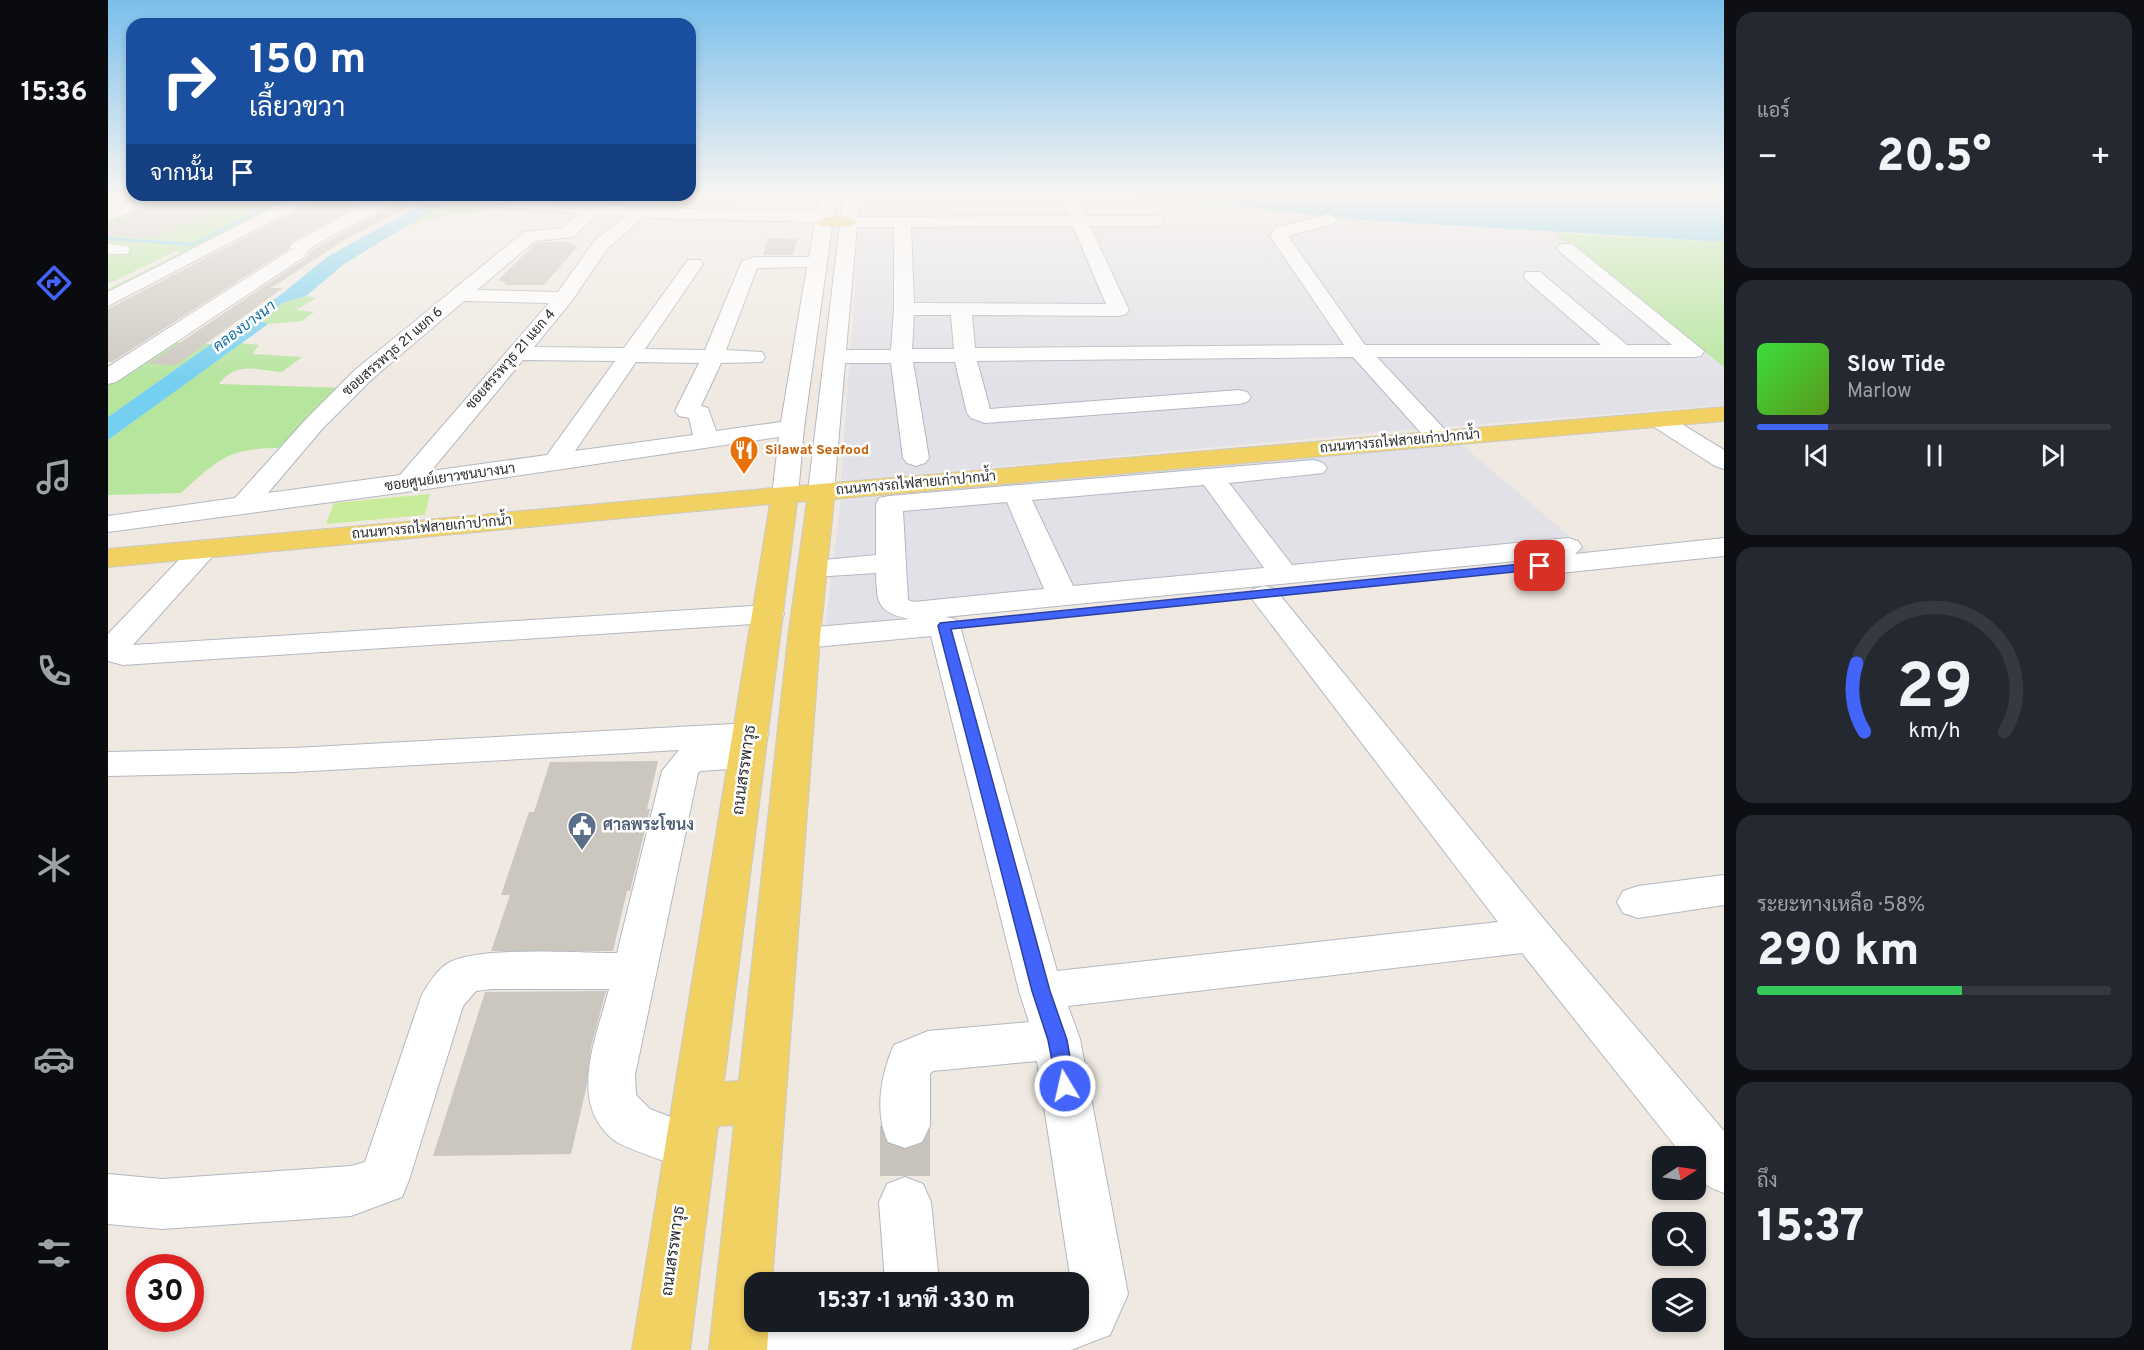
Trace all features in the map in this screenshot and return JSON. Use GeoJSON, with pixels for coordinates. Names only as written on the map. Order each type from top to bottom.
{"type":"FeatureCollection","features":[{"type":"Feature","properties":{"kind":"main road","name":"ถนนทางรถไฟสายเก่าปากน้ำ"},"geometry":{"type":"LineString","coordinates":[[108,558],[803,494],[1724,414]]}},
{"type":"Feature","properties":{"kind":"main road","name":"ถนนสรรพาวุธ"},"geometry":{"type":"LineString","coordinates":[[661,1350],[749,745],[785,637],[813,568],[803,494]]}},
{"type":"Feature","properties":{"kind":"main road","name":"ถนนสรรพาวุธ"},"geometry":{"type":"LineString","coordinates":[[739,1342],[760,1102],[785,637],[803,494]]}},
{"type":"Feature","properties":{"kind":"main road"},"geometry":{"type":"LineString","coordinates":[[692,1126],[760,1102]]}},
{"type":"Feature","properties":{"kind":"street"},"geometry":{"type":"LineString","coordinates":[[108,300],[197,256]]}},
{"type":"Feature","properties":{"kind":"street"},"geometry":{"type":"LineString","coordinates":[[108,377],[293,256]]}},
{"type":"Feature","properties":{"kind":"street","name":"ซอยสรรพวุธ 21 แยก 6"},"geometry":{"type":"LineString","coordinates":[[243,506],[315,423],[363,375],[506,256]]}},
{"type":"Feature","properties":{"kind":"street","name":"ซอยสรรพวุธ 21 แยก 4"},"geometry":{"type":"LineString","coordinates":[[405,484],[564,298],[595,256]]}},
{"type":"Feature","properties":{"kind":"street","name":"ถนนสรรพาวุธ"},"geometry":{"type":"LineString","coordinates":[[803,494],[792,428],[818,256]]}},
{"type":"Feature","properties":{"kind":"street","name":"ถนนสรรพาวุธ"},"geometry":{"type":"LineString","coordinates":[[803,494],[834,357],[845,256]]}},
{"type":"Feature","properties":{"kind":"street"},"geometry":{"type":"LineString","coordinates":[[903,256],[904,309],[901,357],[916,458]]}},
{"type":"Feature","properties":{"kind":"street"},"geometry":{"type":"LineString","coordinates":[[1096,256],[1130,331]]}},
{"type":"Feature","properties":{"kind":"street"},"geometry":{"type":"LineString","coordinates":[[1292,256],[1359,351],[1440,439]]}},
{"type":"Feature","properties":{"kind":"street"},"geometry":{"type":"LineString","coordinates":[[904,309],[961,309],[1130,331],[1359,351],[1693,351],[1576,256]]}},
{"type":"Feature","properties":{"kind":"street"},"geometry":{"type":"LineString","coordinates":[[706,439],[700,413],[687,411],[713,356],[743,258],[817,262]]}},
{"type":"Feature","properties":{"kind":"street"},"geometry":{"type":"LineString","coordinates":[[554,463],[694,264]]}},
{"type":"Feature","properties":{"kind":"street"},"geometry":{"type":"LineString","coordinates":[[1533,276],[1623,352]]}},
{"type":"Feature","properties":{"kind":"street"},"geometry":{"type":"LineString","coordinates":[[459,295],[564,298]]}},
{"type":"Feature","properties":{"kind":"street"},"geometry":{"type":"LineString","coordinates":[[961,309],[965,356],[979,414],[985,416],[1239,397]]}},
{"type":"Feature","properties":{"kind":"street"},"geometry":{"type":"LineString","coordinates":[[834,357],[965,356],[1130,331]]}},
{"type":"Feature","properties":{"kind":"street"},"geometry":{"type":"LineString","coordinates":[[516,353],[754,357]]}},
{"type":"Feature","properties":{"kind":"street"},"geometry":{"type":"LineString","coordinates":[[1659,420],[1724,461]]}},
{"type":"Feature","properties":{"kind":"street","name":"ซอยศูนย์เยาวชนบางนา"},"geometry":{"type":"LineString","coordinates":[[108,524],[792,428]]}},
{"type":"Feature","properties":{"kind":"street"},"geometry":{"type":"LineString","coordinates":[[1314,468],[889,504],[892,599],[897,606],[912,612],[1063,598],[1274,585],[1724,547]]}},
{"type":"Feature","properties":{"kind":"street"},"geometry":{"type":"LineString","coordinates":[[1212,477],[1274,585],[1532,935],[1724,1169]]}},
{"type":"Feature","properties":{"kind":"street"},"geometry":{"type":"LineString","coordinates":[[1016,493],[1063,598]]}},
{"type":"Feature","properties":{"kind":"street"},"geometry":{"type":"LineString","coordinates":[[205,549],[117,643],[112,652],[123,655],[785,637],[944,626],[1568,547]]}},
{"type":"Feature","properties":{"kind":"street"},"geometry":{"type":"LineString","coordinates":[[813,568],[891,563]]}},
{"type":"Feature","properties":{"kind":"street"},"geometry":{"type":"LineString","coordinates":[[944,626],[1041,991],[1057,1040],[1100,1294],[1089,1315]]}},
{"type":"Feature","properties":{"kind":"street"},"geometry":{"type":"LineString","coordinates":[[108,764],[749,745]]}},
{"type":"Feature","properties":{"kind":"street"},"geometry":{"type":"LineString","coordinates":[[692,1126],[633,1125],[613,1104],[611,1075],[680,771],[689,759],[749,745]]}},
{"type":"Feature","properties":{"kind":"street"},"geometry":{"type":"LineString","coordinates":[[1638,902],[1724,890]]}},
{"type":"Feature","properties":{"kind":"street"},"geometry":{"type":"LineString","coordinates":[[1041,991],[1532,935]]}},
{"type":"Feature","properties":{"kind":"street"},"geometry":{"type":"LineString","coordinates":[[108,1199],[162,1204],[351,1191],[384,1180],[443,997],[464,975],[492,971],[635,970]]}},
{"type":"Feature","properties":{"kind":"street"},"geometry":{"type":"LineString","coordinates":[[905,1126],[906,1074],[911,1059],[928,1051],[1057,1040]]}},
{"type":"Feature","properties":{"kind":"street"},"geometry":{"type":"LineString","coordinates":[[905,1202],[911,1272]]}},
{"type":"Feature","properties":{"kind":"street"},"geometry":{"type":"LineString","coordinates":[[739,1342],[798,1332]]}},
{"type":"Feature","properties":{"kind":"shaded area"},"geometry":{"type":"Polygon","coordinates":[[[857,256],[1583,256],[1724,367],[1724,405],[1404,430],[841,481],[857,256]]]}},
{"type":"Feature","properties":{"kind":"shaded area"},"geometry":{"type":"Polygon","coordinates":[[[1461,444],[1588,552],[825,628],[841,500],[1461,444]]]}},
{"type":"Feature","properties":{"kind":"green space"},"geometry":{"type":"Polygon","coordinates":[[[108,256],[166,256],[108,284],[108,256]]]}},
{"type":"Feature","properties":{"kind":"green space"},"geometry":{"type":"Polygon","coordinates":[[[174,256],[184,256],[108,295],[108,289],[174,256]]]}},
{"type":"Feature","properties":{"kind":"green space"},"geometry":{"type":"Polygon","coordinates":[[[1583,256],[1724,256],[1724,367],[1583,256]]]}},
{"type":"Feature","properties":{"kind":"green space"},"geometry":{"type":"Polygon","coordinates":[[[306,296],[316,298],[296,310],[314,312],[302,321],[268,324],[261,321],[282,303],[306,296]]]}},
{"type":"Feature","properties":{"kind":"green space"},"geometry":{"type":"Polygon","coordinates":[[[167,342],[211,344],[108,417],[108,381],[167,342]]]}},
{"type":"Feature","properties":{"kind":"green space"},"geometry":{"type":"Polygon","coordinates":[[[241,343],[259,345],[252,354],[302,357],[282,372],[240,370],[233,372],[219,384],[346,388],[280,448],[248,450],[224,458],[181,493],[108,495],[108,440],[241,343]]]}},
{"type":"Feature","properties":{"kind":"green space"},"geometry":{"type":"Polygon","coordinates":[[[430,494],[425,515],[326,524],[334,503],[430,494]]]}},
{"type":"Feature","properties":{"kind":"water","name":"คลองบางนา"},"geometry":{"type":"Polygon","coordinates":[[[357,256],[344,264],[306,296],[282,303],[261,321],[268,324],[108,440],[108,417],[283,293],[327,257],[357,256]]]}},
{"type":"Feature","properties":{"kind":"building"},"geometry":{"type":"Polygon","coordinates":[[[210,256],[277,256],[112,362],[108,362],[108,309],[210,256]]]}},
{"type":"Feature","properties":{"kind":"building"},"geometry":{"type":"Polygon","coordinates":[[[307,256],[320,256],[271,288],[283,288],[176,365],[148,364],[307,256]]]}},
{"type":"Feature","properties":{"kind":"building"},"geometry":{"type":"Polygon","coordinates":[[[523,256],[569,256],[544,285],[504,285],[506,283],[498,280],[523,256]]]}},
{"type":"Feature","properties":{"kind":"building","name":"ศาลพระโขนง"},"geometry":{"type":"Polygon","coordinates":[[[658,761],[647,809],[650,809],[613,951],[491,951],[510,895],[501,895],[529,812],[534,812],[550,762],[658,761]]]}},
{"type":"Feature","properties":{"kind":"building"},"geometry":{"type":"Polygon","coordinates":[[[606,991],[591,1047],[586,1089],[571,1154],[433,1156],[485,992],[606,991]]]}},
{"type":"Feature","properties":{"kind":"tunnel"},"geometry":{"type":"LineString","coordinates":[[905,1126],[905,1202]]}},
{"type":"Feature","properties":{"kind":"place","name":"Silawat Seafood"},"geometry":{"type":"Point","coordinates":[744,476]}},
{"type":"Feature","properties":{"kind":"place","name":"ศาลพระโขนง"},"geometry":{"type":"Point","coordinates":[582,852]}},
{"type":"Feature","properties":{"kind":"route"},"geometry":{"type":"LineString","coordinates":[[1065,1086],[1057,1040],[1041,991],[944,626],[1540,566]]}}]}
